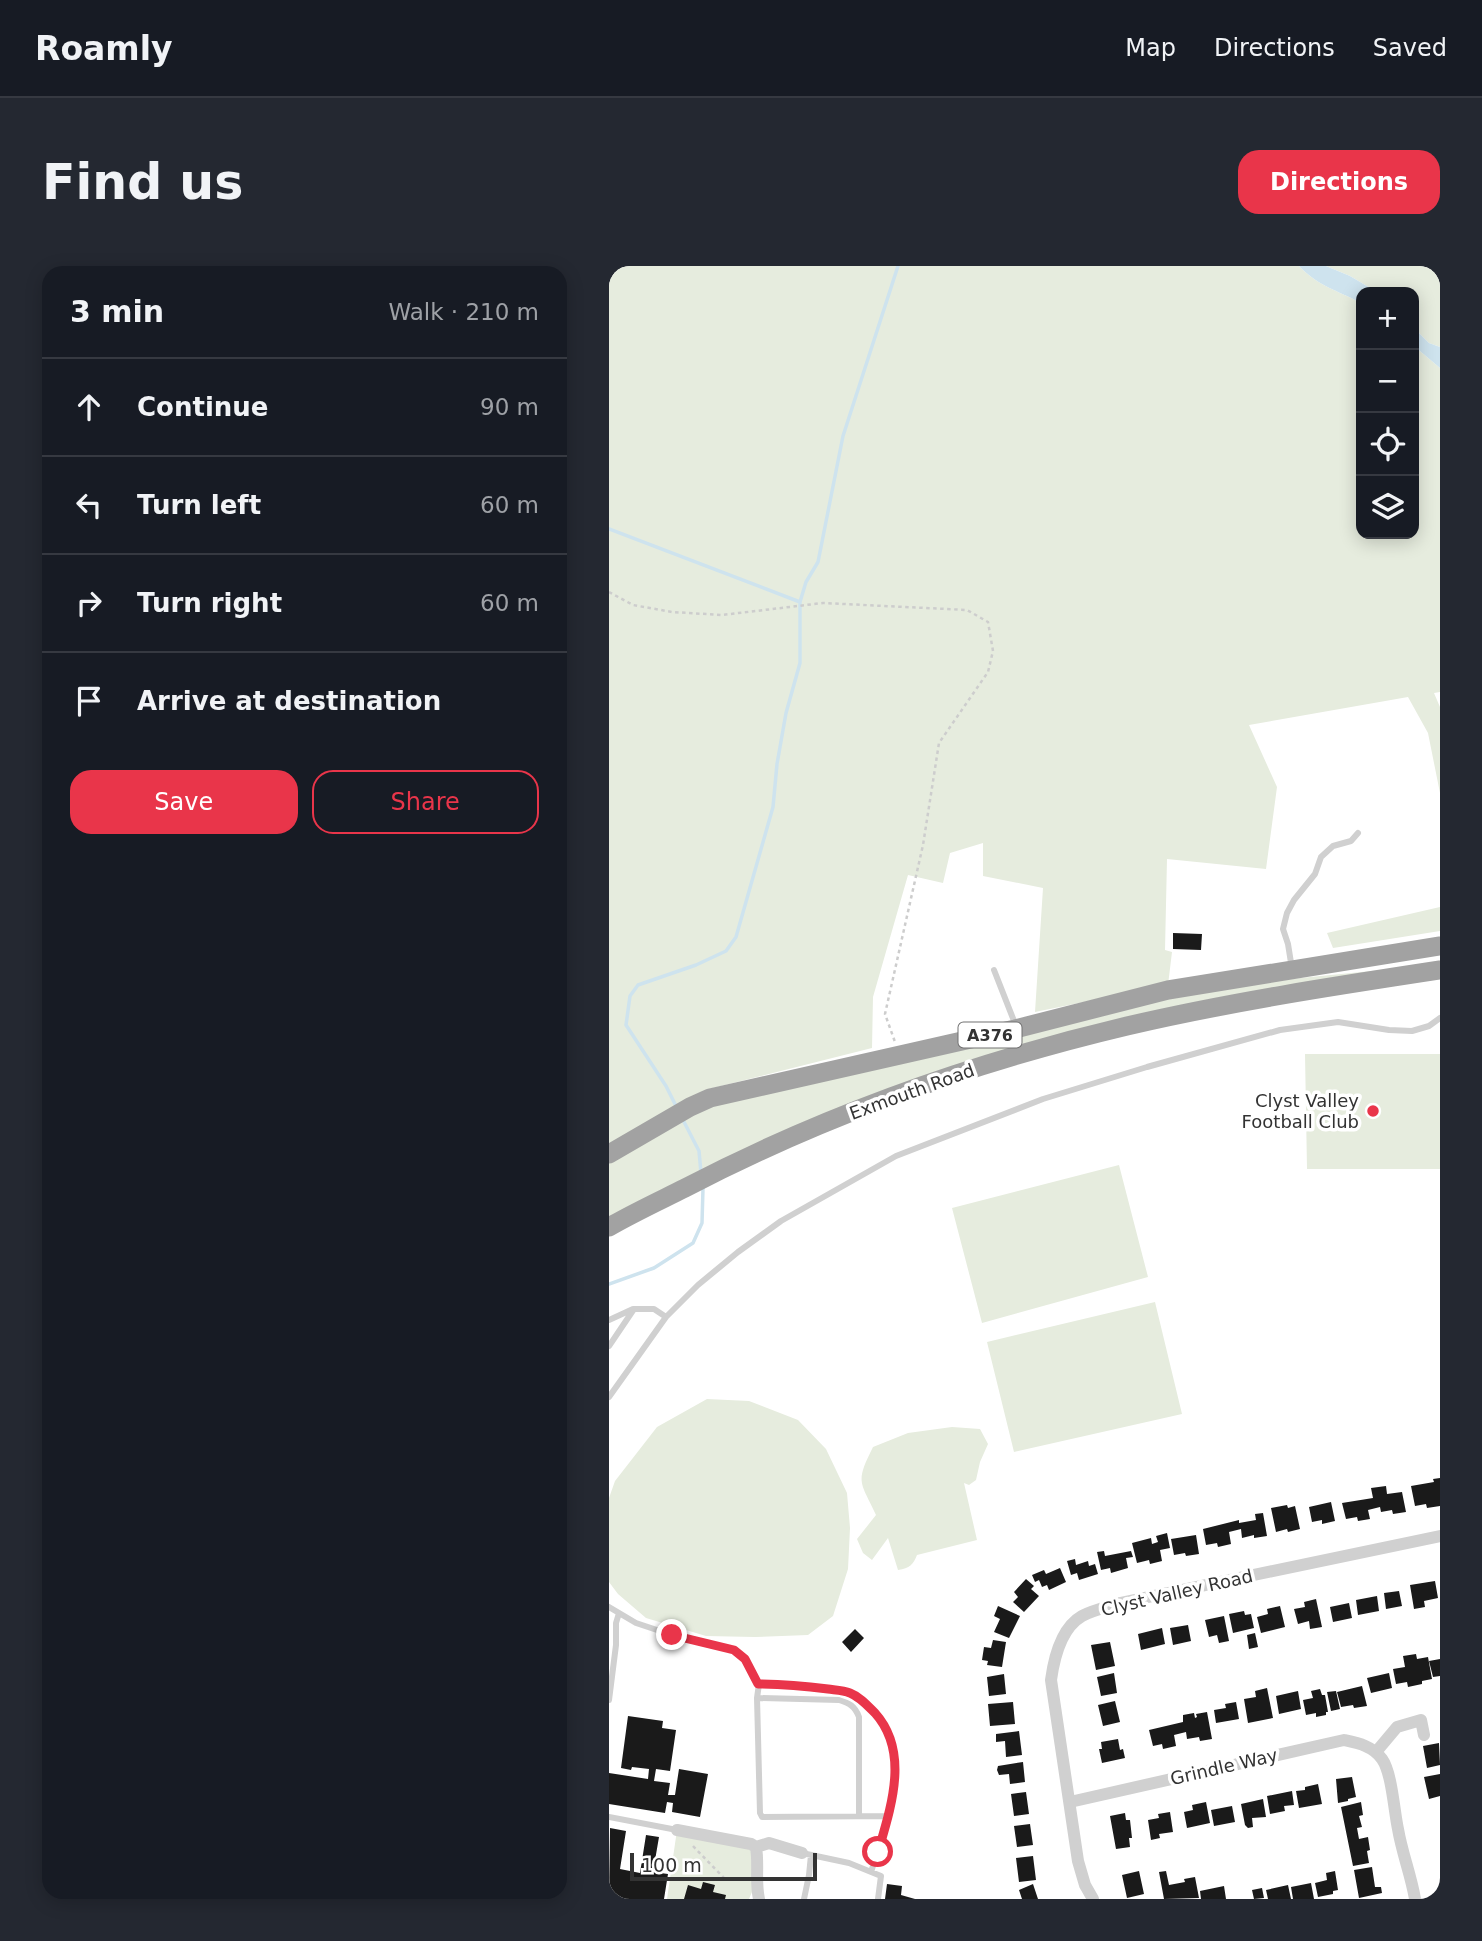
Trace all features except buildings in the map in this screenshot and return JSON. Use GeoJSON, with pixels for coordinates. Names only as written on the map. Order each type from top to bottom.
{"type":"FeatureCollection","features":[{"type":"Feature","properties":{"kind":"highway","name":"Exmouth Road"},"geometry":{"type":"LineString","coordinates":[[609,1154],[710,1097],[1015,1029],[1167,990],[1439,952]]}},
{"type":"Feature","properties":{"kind":"highway","name":"Exmouth Road"},"geometry":{"type":"LineString","coordinates":[[609,1227],[715,1172],[853,1112],[1021,1054],[1128,1026],[1211,1009],[1440,970]]}},
{"type":"Feature","properties":{"kind":"street","name":"Clyst Valley Road"},"geometry":{"type":"LineString","coordinates":[[1093,1899],[1085,1885],[1078,1861],[1051,1680],[1053,1665],[1071,1625],[1082,1616],[1120,1603],[1440,1536]]}},
{"type":"Feature","properties":{"kind":"street"},"geometry":{"type":"LineString","coordinates":[[1415,1899],[1398,1833],[1388,1770],[1375,1752],[1397,1727],[1420,1715],[1424,1735]]}},
{"type":"Feature","properties":{"kind":"street","name":"Grindle Way"},"geometry":{"type":"LineString","coordinates":[[1070,1802],[1344,1740],[1365,1745],[1375,1752]]}},
{"type":"Feature","properties":{"kind":"street"},"geometry":{"type":"LineString","coordinates":[[677,1830],[756,1847],[759,1899]]}},
{"type":"Feature","properties":{"kind":"street"},"geometry":{"type":"LineString","coordinates":[[756,1847],[769,1843],[806,1854]]}},
{"type":"Feature","properties":{"kind":"lane"},"geometry":{"type":"LineString","coordinates":[[1292,971],[1283,929],[1287,913],[1315,874],[1321,857],[1333,846],[1351,841],[1358,833]]}},
{"type":"Feature","properties":{"kind":"lane"},"geometry":{"type":"LineString","coordinates":[[994,970],[1007,1001],[1021,1054]]}},
{"type":"Feature","properties":{"kind":"lane"},"geometry":{"type":"LineString","coordinates":[[609,1397],[666,1317],[698,1285],[781,1221],[897,1156],[1043,1099],[1280,1030],[1338,1022],[1412,1031],[1429,1026],[1440,1018]]}},
{"type":"Feature","properties":{"kind":"lane"},"geometry":{"type":"LineString","coordinates":[[609,1320],[634,1309],[654,1309],[666,1317]]}},
{"type":"Feature","properties":{"kind":"lane"},"geometry":{"type":"LineString","coordinates":[[609,1346],[634,1309]]}},
{"type":"Feature","properties":{"kind":"lane"},"geometry":{"type":"LineString","coordinates":[[609,1607],[636,1623],[734,1650],[745,1659],[758,1684],[762,1817],[889,1816]]}},
{"type":"Feature","properties":{"kind":"lane"},"geometry":{"type":"LineString","coordinates":[[609,1700],[619,1613]]}},
{"type":"Feature","properties":{"kind":"lane"},"geometry":{"type":"LineString","coordinates":[[758,1684],[795,1684],[848,1692],[862,1699],[880,1719],[895,1755],[894,1786],[889,1816],[871,1872]]}},
{"type":"Feature","properties":{"kind":"lane"},"geometry":{"type":"LineString","coordinates":[[757,1698],[839,1700],[849,1703],[857,1711],[859,1816]]}},
{"type":"Feature","properties":{"kind":"lane"},"geometry":{"type":"LineString","coordinates":[[609,1817],[677,1830]]}},
{"type":"Feature","properties":{"kind":"lane"},"geometry":{"type":"LineString","coordinates":[[804,1899],[806,1854],[849,1863],[881,1876],[877,1899]]}},
{"type":"Feature","properties":{"kind":"path"},"geometry":{"type":"LineString","coordinates":[[609,592],[633,606],[672,612],[722,615],[823,603],[967,610],[988,622],[993,651],[988,672],[939,743],[923,845],[885,1014],[900,1055]]}},
{"type":"Feature","properties":{"kind":"path"},"geometry":{"type":"LineString","coordinates":[[677,1830],[725,1879]]}},
{"type":"Feature","properties":{"kind":"shaded area"},"geometry":{"type":"Polygon","coordinates":[[[609,266],[1299,266],[1321,284],[1356,301],[1356,539],[1419,539],[1419,350],[1440,368],[1440,692],[1434,693],[1440,707],[1440,793],[1428,733],[1408,697],[1249,725],[1277,787],[1266,869],[1167,859],[1165,950],[1172,952],[1168,985],[1035,1012],[1043,888],[983,876],[983,843],[950,853],[943,883],[908,875],[873,997],[872,1048],[705,1090],[609,1146],[609,266]]]}},
{"type":"Feature","properties":{"kind":"shaded area"},"geometry":{"type":"Polygon","coordinates":[[[1326,266],[1440,266],[1440,347],[1429,343],[1419,333],[1419,287],[1369,287],[1326,266]]]}},
{"type":"Feature","properties":{"kind":"shaded area"},"geometry":{"type":"Polygon","coordinates":[[[1440,907],[1440,931],[1333,948],[1327,933],[1440,907]]]}},
{"type":"Feature","properties":{"kind":"shaded area"},"geometry":{"type":"Polygon","coordinates":[[[1392,969],[995,1055],[609,1221],[609,1162],[712,1103],[1219,986],[1392,969]]]}},
{"type":"Feature","properties":{"kind":"shaded area","name":"Clyst Valley Football Club"},"geometry":{"type":"Polygon","coordinates":[[[1305,1054],[1440,1054],[1440,1169],[1307,1169],[1305,1054]]]}},
{"type":"Feature","properties":{"kind":"shaded area"},"geometry":{"type":"Polygon","coordinates":[[[1119,1165],[1148,1277],[982,1323],[952,1208],[1119,1165]]]}},
{"type":"Feature","properties":{"kind":"shaded area"},"geometry":{"type":"Polygon","coordinates":[[[1155,1302],[1182,1414],[1014,1452],[987,1342],[1155,1302]]]}},
{"type":"Feature","properties":{"kind":"shaded area"},"geometry":{"type":"Polygon","coordinates":[[[707,1399],[749,1401],[798,1420],[826,1449],[847,1493],[850,1528],[848,1569],[833,1616],[808,1635],[706,1636],[646,1618],[618,1594],[609,1582],[609,1498],[615,1481],[657,1427],[707,1399]]]}},
{"type":"Feature","properties":{"kind":"shaded area"},"geometry":{"type":"Polygon","coordinates":[[[952,1427],[980,1429],[988,1444],[976,1480],[969,1485],[964,1483],[977,1540],[917,1555],[911,1566],[898,1570],[888,1538],[872,1560],[863,1553],[857,1539],[876,1515],[862,1482],[864,1468],[873,1447],[908,1433],[952,1427]]]}},
{"type":"Feature","properties":{"kind":"shaded area"},"geometry":{"type":"Polygon","coordinates":[[[677,1830],[753,1849],[752,1892],[749,1899],[667,1899],[677,1830]]]}},
{"type":"Feature","properties":{"kind":"water"},"geometry":{"type":"Polygon","coordinates":[[[1299,266],[1326,266],[1369,287],[1356,287],[1356,301],[1321,284],[1299,266]]]}},
{"type":"Feature","properties":{"kind":"water"},"geometry":{"type":"Polygon","coordinates":[[[1419,333],[1429,343],[1440,347],[1440,368],[1419,350],[1419,333]]]}},
{"type":"Feature","properties":{"kind":"waterway"},"geometry":{"type":"LineString","coordinates":[[677,1108],[666,1086],[626,1025],[630,996],[638,985],[696,965],[726,951],[736,937],[773,807],[786,713],[800,663],[800,602],[806,582],[818,562],[843,436],[898,266]]}},
{"type":"Feature","properties":{"kind":"waterway"},"geometry":{"type":"LineString","coordinates":[[609,529],[800,602]]}},
{"type":"Feature","properties":{"kind":"waterway"},"geometry":{"type":"LineString","coordinates":[[682,1118],[699,1151],[701,1173]]}},
{"type":"Feature","properties":{"kind":"waterway"},"geometry":{"type":"LineString","coordinates":[[609,1284],[654,1268],[693,1243],[702,1223],[703,1188]]}},
{"type":"Feature","properties":{"kind":"place","name":"Clyst Valley Football Club"},"geometry":{"type":"Point","coordinates":[1373,1111]}},
{"type":"Feature","properties":{"kind":"route"},"geometry":{"type":"LineString","coordinates":[[672,1635],[734,1650],[745,1659],[758,1684],[795,1684],[848,1692],[862,1699],[880,1719],[895,1755],[889,1816],[878,1852]]}}]}
